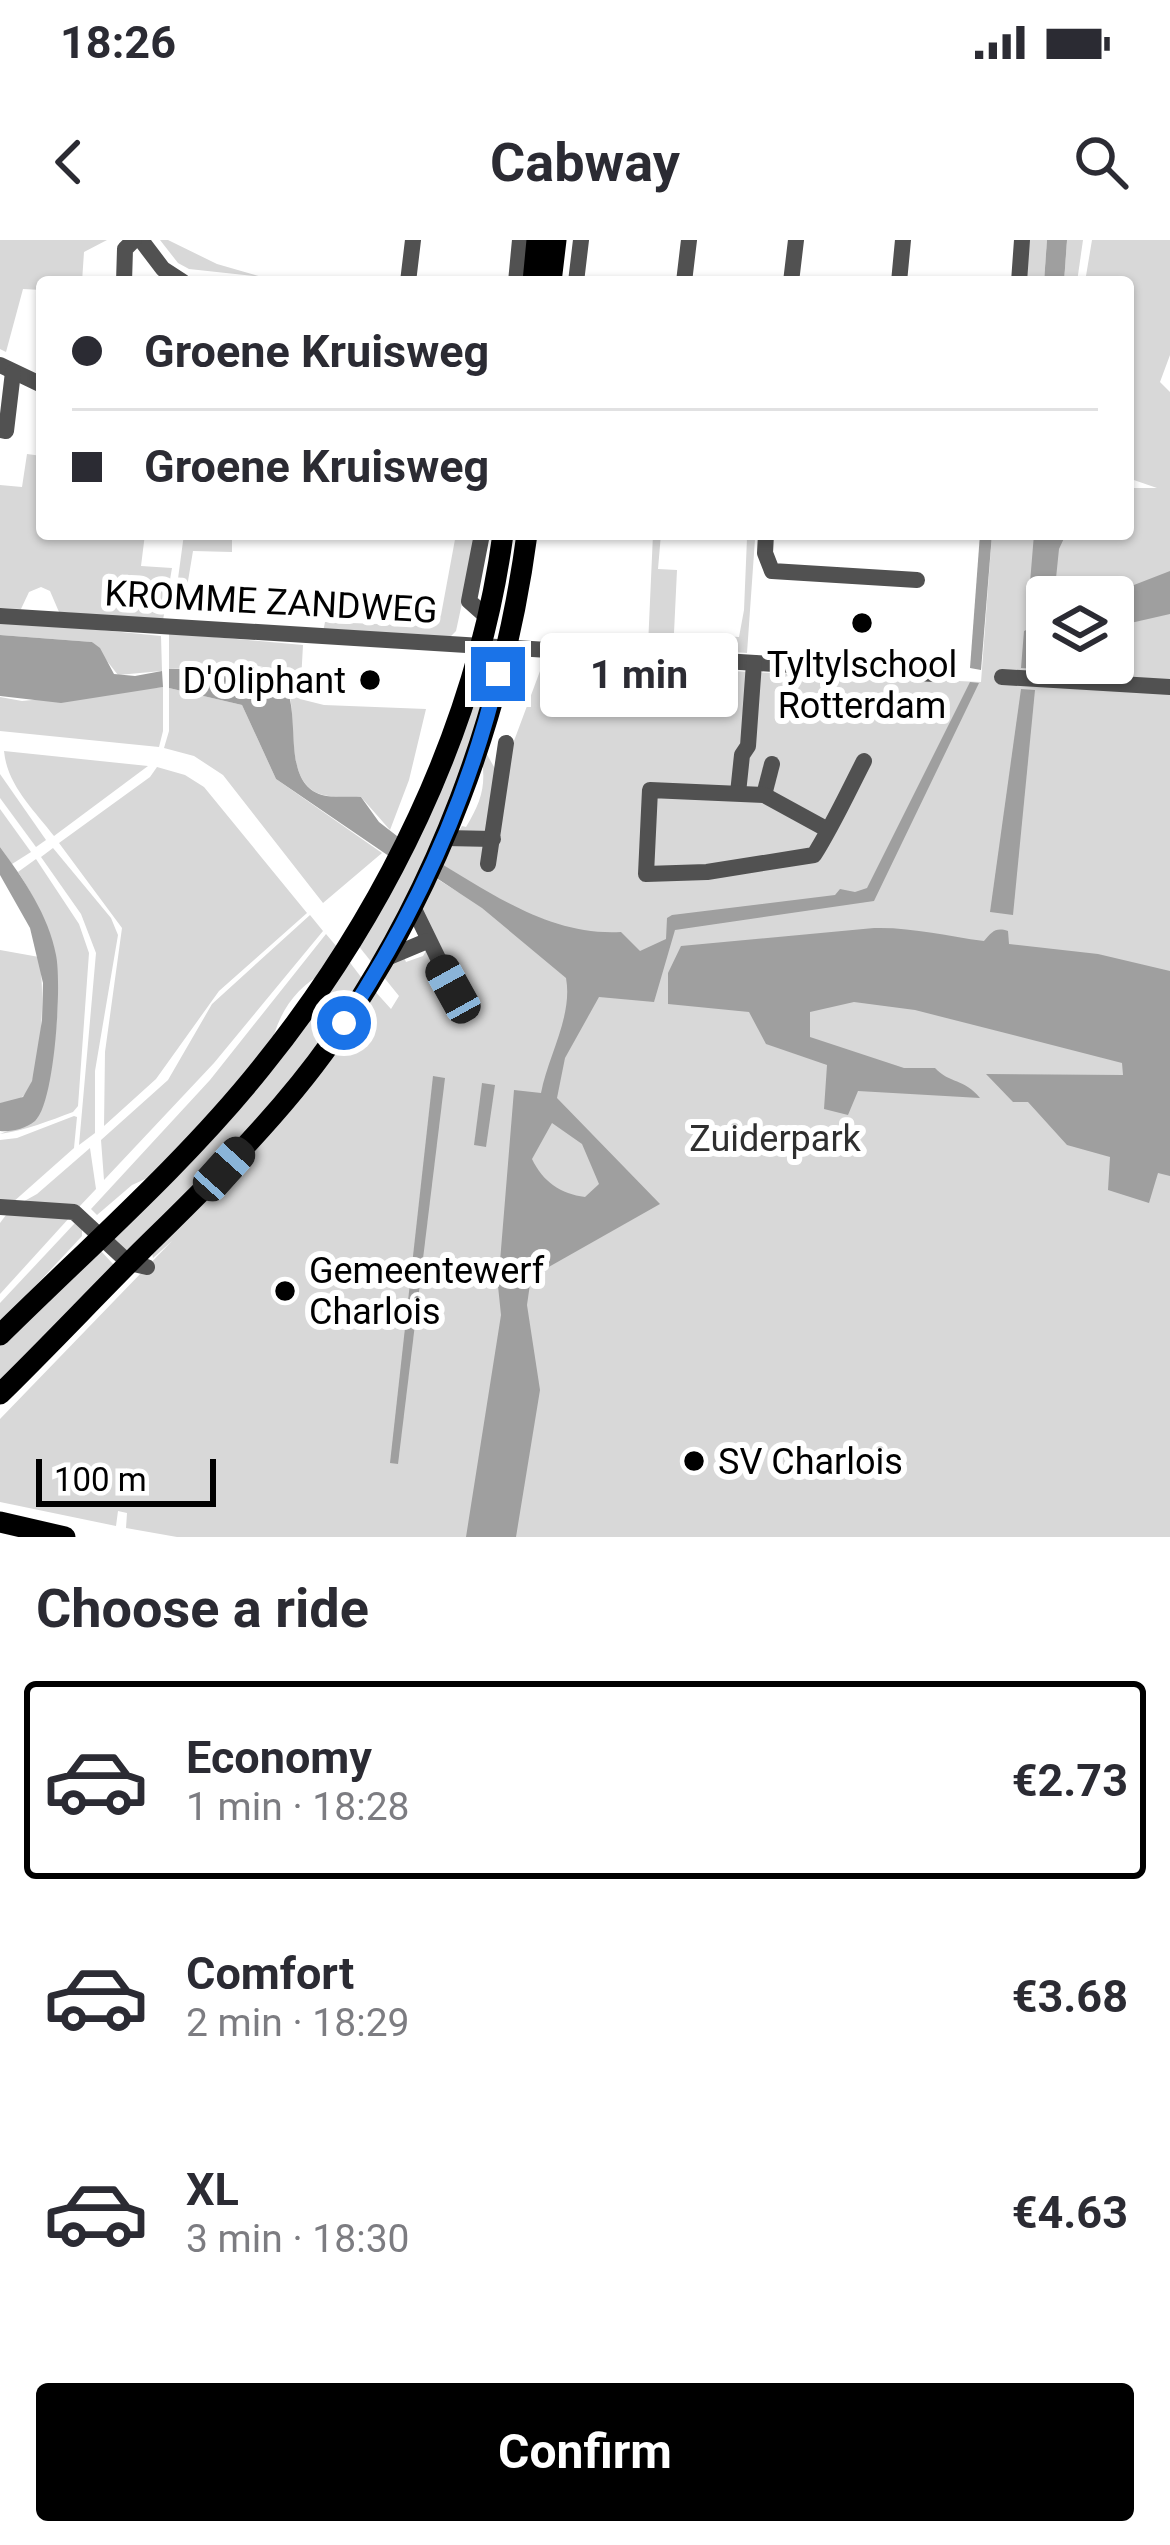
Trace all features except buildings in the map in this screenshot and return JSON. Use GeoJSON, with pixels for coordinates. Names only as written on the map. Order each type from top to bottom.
{"type":"FeatureCollection","features":[{"type":"Feature","properties":{"kind":"main road"},"geometry":{"type":"LineString","coordinates":[[534,276],[537,240]]}},
{"type":"Feature","properties":{"kind":"main road"},"geometry":{"type":"LineString","coordinates":[[552,276],[556,240]]}},
{"type":"Feature","properties":{"kind":"main road"},"geometry":{"type":"LineString","coordinates":[[0,1335],[270,1056],[351,941],[391,873],[446,749],[487,617],[502,540]]}},
{"type":"Feature","properties":{"kind":"main road"},"geometry":{"type":"LineString","coordinates":[[0,1394],[138,1265],[224,1169],[307,1074],[384,959],[443,846],[481,736],[507,647],[525,540]]}},
{"type":"Feature","properties":{"kind":"main road"},"geometry":{"type":"LineString","coordinates":[[0,1522],[64,1537]]}},
{"type":"Feature","properties":{"kind":"street"},"geometry":{"type":"LineString","coordinates":[[124,276],[124,249],[137,240],[174,276]]}},
{"type":"Feature","properties":{"kind":"street"},"geometry":{"type":"LineString","coordinates":[[409,276],[413,240]]}},
{"type":"Feature","properties":{"kind":"street"},"geometry":{"type":"LineString","coordinates":[[517,276],[520,240]]}},
{"type":"Feature","properties":{"kind":"street"},"geometry":{"type":"LineString","coordinates":[[577,276],[581,240]]}},
{"type":"Feature","properties":{"kind":"street"},"geometry":{"type":"LineString","coordinates":[[685,276],[689,240]]}},
{"type":"Feature","properties":{"kind":"street"},"geometry":{"type":"LineString","coordinates":[[792,276],[796,240]]}},
{"type":"Feature","properties":{"kind":"street"},"geometry":{"type":"LineString","coordinates":[[900,276],[903,240]]}},
{"type":"Feature","properties":{"kind":"street"},"geometry":{"type":"LineString","coordinates":[[1019,276],[1022,240]]}},
{"type":"Feature","properties":{"kind":"street"},"geometry":{"type":"LineString","coordinates":[[0,430],[6,431],[7,369],[36,382]]}},
{"type":"Feature","properties":{"kind":"street"},"geometry":{"type":"LineString","coordinates":[[481,540],[469,602],[487,617]]}},
{"type":"Feature","properties":{"kind":"street"},"geometry":{"type":"LineString","coordinates":[[766,540],[767,565],[775,571],[916,580]]}},
{"type":"Feature","properties":{"kind":"street","name":"KROMME ZANDWEG"},"geometry":{"type":"LineString","coordinates":[[0,616],[934,674]]}},
{"type":"Feature","properties":{"kind":"street"},"geometry":{"type":"LineString","coordinates":[[738,793],[742,755],[748,746],[754,663]]}},
{"type":"Feature","properties":{"kind":"street"},"geometry":{"type":"LineString","coordinates":[[1002,677],[1170,687]]}},
{"type":"Feature","properties":{"kind":"street"},"geometry":{"type":"LineString","coordinates":[[481,736],[502,775]]}},
{"type":"Feature","properties":{"kind":"street"},"geometry":{"type":"LineString","coordinates":[[488,864],[506,743]]}},
{"type":"Feature","properties":{"kind":"street"},"geometry":{"type":"LineString","coordinates":[[828,830],[764,795],[650,790],[646,874],[707,872],[814,855],[828,830],[864,761]]}},
{"type":"Feature","properties":{"kind":"street"},"geometry":{"type":"LineString","coordinates":[[764,795],[772,764]]}},
{"type":"Feature","properties":{"kind":"street"},"geometry":{"type":"LineString","coordinates":[[443,846],[493,839]]}},
{"type":"Feature","properties":{"kind":"street"},"geometry":{"type":"LineString","coordinates":[[419,897],[427,941],[453,989]]}},
{"type":"Feature","properties":{"kind":"street"},"geometry":{"type":"LineString","coordinates":[[384,959],[427,941]]}},
{"type":"Feature","properties":{"kind":"street"},"geometry":{"type":"LineString","coordinates":[[0,1208],[74,1212],[138,1265]]}},
{"type":"Feature","properties":{"kind":"green space"},"geometry":{"type":"Polygon","coordinates":[[[0,240],[107,240],[84,252],[82,276],[36,276],[36,290],[23,289],[6,352],[0,349],[0,240]]]}},
{"type":"Feature","properties":{"kind":"green space"},"geometry":{"type":"Polygon","coordinates":[[[160,240],[259,276],[189,269],[160,240]]]}},
{"type":"Feature","properties":{"kind":"green space"},"geometry":{"type":"Polygon","coordinates":[[[1029,240],[1047,240],[1044,276],[1026,276],[1029,240]]]}},
{"type":"Feature","properties":{"kind":"green space"},"geometry":{"type":"Polygon","coordinates":[[[1067,240],[1083,240],[1078,276],[1064,276],[1067,240]]]}},
{"type":"Feature","properties":{"kind":"green space","name":"Zuiderpark"},"geometry":{"type":"Polygon","coordinates":[[[1092,240],[1170,240],[1170,355],[1160,382],[1170,392],[1170,1537],[177,1537],[126,1528],[127,1513],[118,1511],[116,1526],[0,1502],[0,1419],[172,1241],[153,1258],[152,1253],[373,989],[391,1009],[399,996],[382,975],[389,962],[403,955],[406,962],[423,956],[432,940],[421,913],[434,877],[458,892],[440,863],[479,802],[485,751],[498,774],[498,784],[543,663],[981,682],[992,540],[1134,540],[1134,488],[1157,488],[1134,480],[1134,276],[1086,276],[1092,240]]]}},
{"type":"Feature","properties":{"kind":"green space"},"geometry":{"type":"Polygon","coordinates":[[[27,454],[36,455],[36,540],[144,540],[141,566],[172,568],[163,620],[59,612],[50,591],[41,587],[29,592],[21,609],[0,608],[0,485],[22,487],[27,454]]]}},
{"type":"Feature","properties":{"kind":"green space"},"geometry":{"type":"Polygon","coordinates":[[[183,540],[232,540],[232,552],[193,551],[187,587],[177,586],[183,540]]]}},
{"type":"Feature","properties":{"kind":"green space"},"geometry":{"type":"Polygon","coordinates":[[[455,540],[476,540],[456,631],[450,637],[323,632],[325,622],[431,626],[441,615],[455,540]]]}},
{"type":"Feature","properties":{"kind":"green space"},"geometry":{"type":"Polygon","coordinates":[[[653,540],[660,540],[658,569],[677,570],[674,633],[739,637],[747,540],[755,540],[747,653],[648,646],[653,540]]]}},
{"type":"Feature","properties":{"kind":"green space"},"geometry":{"type":"Polygon","coordinates":[[[0,620],[161,636],[162,671],[118,675],[92,642],[0,635],[0,620]]]}},
{"type":"Feature","properties":{"kind":"green space"},"geometry":{"type":"Polygon","coordinates":[[[169,633],[303,645],[300,699],[324,705],[426,709],[409,780],[390,830],[361,797],[327,796],[308,786],[295,754],[290,695],[273,670],[236,665],[169,669],[169,633]]]}},
{"type":"Feature","properties":{"kind":"green space"},"geometry":{"type":"Polygon","coordinates":[[[481,664],[490,664],[490,668],[462,777],[440,834],[373,964],[357,944],[481,664]]]}},
{"type":"Feature","properties":{"kind":"green space"},"geometry":{"type":"Polygon","coordinates":[[[163,687],[159,747],[0,731],[0,697],[22,701],[163,687]]]}},
{"type":"Feature","properties":{"kind":"green space"},"geometry":{"type":"Polygon","coordinates":[[[169,688],[242,705],[276,779],[382,853],[323,903],[223,775],[194,756],[164,748],[169,688]]]}},
{"type":"Feature","properties":{"kind":"green space"},"geometry":{"type":"Polygon","coordinates":[[[4,751],[148,766],[54,836],[16,786],[4,751]]]}},
{"type":"Feature","properties":{"kind":"green space"},"geometry":{"type":"Polygon","coordinates":[[[157,767],[185,775],[204,787],[307,913],[219,991],[156,1079],[104,1126],[105,1052],[122,928],[59,843],[150,777],[157,767]]]}},
{"type":"Feature","properties":{"kind":"green space"},"geometry":{"type":"Polygon","coordinates":[[[0,774],[46,840],[36,847],[0,798],[0,774]]]}},
{"type":"Feature","properties":{"kind":"green space"},"geometry":{"type":"Polygon","coordinates":[[[0,809],[31,852],[12,864],[0,847],[0,809]]]}},
{"type":"Feature","properties":{"kind":"green space"},"geometry":{"type":"Polygon","coordinates":[[[53,848],[111,918],[118,935],[95,1071],[95,1133],[79,1145],[96,953],[81,914],[41,857],[53,848]]]}},
{"type":"Feature","properties":{"kind":"green space"},"geometry":{"type":"Polygon","coordinates":[[[36,859],[79,924],[89,953],[78,1106],[55,1119],[0,1134],[37,1119],[55,1037],[58,987],[51,941],[18,872],[36,859]]]}},
{"type":"Feature","properties":{"kind":"green space"},"geometry":{"type":"Polygon","coordinates":[[[310,915],[323,931],[214,1063],[104,1180],[101,1140],[168,1080],[212,1004],[310,915]]]}},
{"type":"Feature","properties":{"kind":"green space"},"geometry":{"type":"Polygon","coordinates":[[[326,934],[337,947],[326,972],[288,1004],[271,1050],[152,1176],[132,1185],[97,1215],[91,1209],[210,1080],[326,934]]]}},
{"type":"Feature","properties":{"kind":"green space"},"geometry":{"type":"Polygon","coordinates":[[[0,950],[39,957],[42,1006],[32,1082],[21,1098],[0,1103],[0,950]]]}},
{"type":"Feature","properties":{"kind":"green space"},"geometry":{"type":"Polygon","coordinates":[[[348,960],[364,981],[260,1121],[127,1253],[113,1242],[113,1229],[348,960]]]}},
{"type":"Feature","properties":{"kind":"green space"},"geometry":{"type":"Polygon","coordinates":[[[74,1116],[74,1148],[12,1203],[0,1202],[0,1140],[74,1116]]]}},
{"type":"Feature","properties":{"kind":"green space"},"geometry":{"type":"Polygon","coordinates":[[[90,1148],[96,1189],[78,1208],[19,1204],[37,1194],[90,1148]]]}},
{"type":"Feature","properties":{"kind":"green space"},"geometry":{"type":"Polygon","coordinates":[[[6,1215],[70,1217],[0,1294],[0,1223],[6,1215]]]}},
{"type":"Feature","properties":{"kind":"green space"},"geometry":{"type":"Polygon","coordinates":[[[75,1223],[82,1236],[0,1324],[0,1303],[75,1223]]]}},
{"type":"Feature","properties":{"kind":"green space"},"geometry":{"type":"Polygon","coordinates":[[[99,1249],[114,1265],[0,1383],[0,1342],[99,1249]]]}},
{"type":"Feature","properties":{"kind":"shaded area"},"geometry":{"type":"Polygon","coordinates":[[[1047,240],[1067,240],[1064,276],[1044,276],[1047,240]]]}},
{"type":"Feature","properties":{"kind":"shaded area"},"geometry":{"type":"Polygon","coordinates":[[[980,540],[992,540],[981,670],[970,668],[980,540]]]}},
{"type":"Feature","properties":{"kind":"shaded area"},"geometry":{"type":"Polygon","coordinates":[[[1034,540],[1063,540],[1056,576],[1031,576],[1034,540]]]}},
{"type":"Feature","properties":{"kind":"shaded area"},"geometry":{"type":"Polygon","coordinates":[[[1170,571],[1170,614],[1134,622],[1134,585],[1170,571]]]}},
{"type":"Feature","properties":{"kind":"shaded area"},"geometry":{"type":"Polygon","coordinates":[[[1026,630],[1026,668],[1021,668],[1026,630]]]}},
{"type":"Feature","properties":{"kind":"shaded area"},"geometry":{"type":"Polygon","coordinates":[[[0,635],[92,642],[114,674],[162,671],[163,687],[61,703],[0,696],[0,635]]]}},
{"type":"Feature","properties":{"kind":"shaded area"},"geometry":{"type":"Polygon","coordinates":[[[260,667],[277,675],[287,690],[298,770],[307,785],[322,795],[361,797],[379,822],[406,843],[402,865],[276,779],[242,705],[169,688],[169,669],[260,667]]]}},
{"type":"Feature","properties":{"kind":"shaded area"},"geometry":{"type":"Polygon","coordinates":[[[970,682],[979,683],[874,901],[675,930],[654,1002],[599,997],[565,1058],[557,1098],[660,1204],[531,1277],[527,1305],[540,1390],[516,1537],[466,1537],[501,1315],[498,1286],[514,1090],[541,1093],[567,992],[566,978],[482,908],[435,877],[430,857],[521,909],[569,927],[621,932],[640,951],[666,939],[667,918],[672,915],[867,888],[970,682]],[[552,1123],[532,1159],[554,1186],[585,1197],[599,1184],[582,1144],[552,1123]]]}},
{"type":"Feature","properties":{"kind":"shaded area"},"geometry":{"type":"Polygon","coordinates":[[[1021,689],[1035,690],[1013,915],[990,912],[1021,689]]]}},
{"type":"Feature","properties":{"kind":"shaded area"},"geometry":{"type":"Polygon","coordinates":[[[0,847],[48,926],[58,990],[52,1068],[42,1110],[31,1124],[5,1131],[0,1131],[0,1103],[23,1097],[32,1081],[43,983],[30,928],[0,875],[0,847]]]}},
{"type":"Feature","properties":{"kind":"shaded area"},"geometry":{"type":"Polygon","coordinates":[[[874,928],[984,941],[994,931],[1004,930],[1009,944],[1098,954],[1170,971],[1170,1176],[1158,1173],[1149,1203],[1108,1190],[1110,1157],[1067,1145],[1028,1102],[1013,1102],[986,1074],[1123,1075],[1122,1063],[915,1010],[854,1002],[810,1012],[810,1037],[904,1068],[935,1068],[980,1098],[858,1091],[848,1115],[824,1109],[827,1065],[766,1044],[749,1012],[668,1004],[668,973],[681,946],[874,928]]]}},
{"type":"Feature","properties":{"kind":"shaded area"},"geometry":{"type":"Polygon","coordinates":[[[433,1076],[445,1078],[398,1464],[390,1463],[433,1076]]]}},
{"type":"Feature","properties":{"kind":"shaded area"},"geometry":{"type":"Polygon","coordinates":[[[482,1083],[495,1085],[486,1147],[474,1145],[482,1083]]]}},
{"type":"Feature","properties":{"kind":"place","name":"Tyltylschool Rotterdam"},"geometry":{"type":"Point","coordinates":[862,623]}},
{"type":"Feature","properties":{"kind":"place","name":"D'Oliphant"},"geometry":{"type":"Point","coordinates":[370,680]}},
{"type":"Feature","properties":{"kind":"place","name":"Gemeentewerf Charlois"},"geometry":{"type":"Point","coordinates":[285,1291]}},
{"type":"Feature","properties":{"kind":"place","name":"SV Charlois"},"geometry":{"type":"Point","coordinates":[694,1461]}},
{"type":"Feature","properties":{"kind":"route"},"geometry":{"type":"LineString","coordinates":[[344,1023],[440,853],[463,794],[498,674]]}}]}
